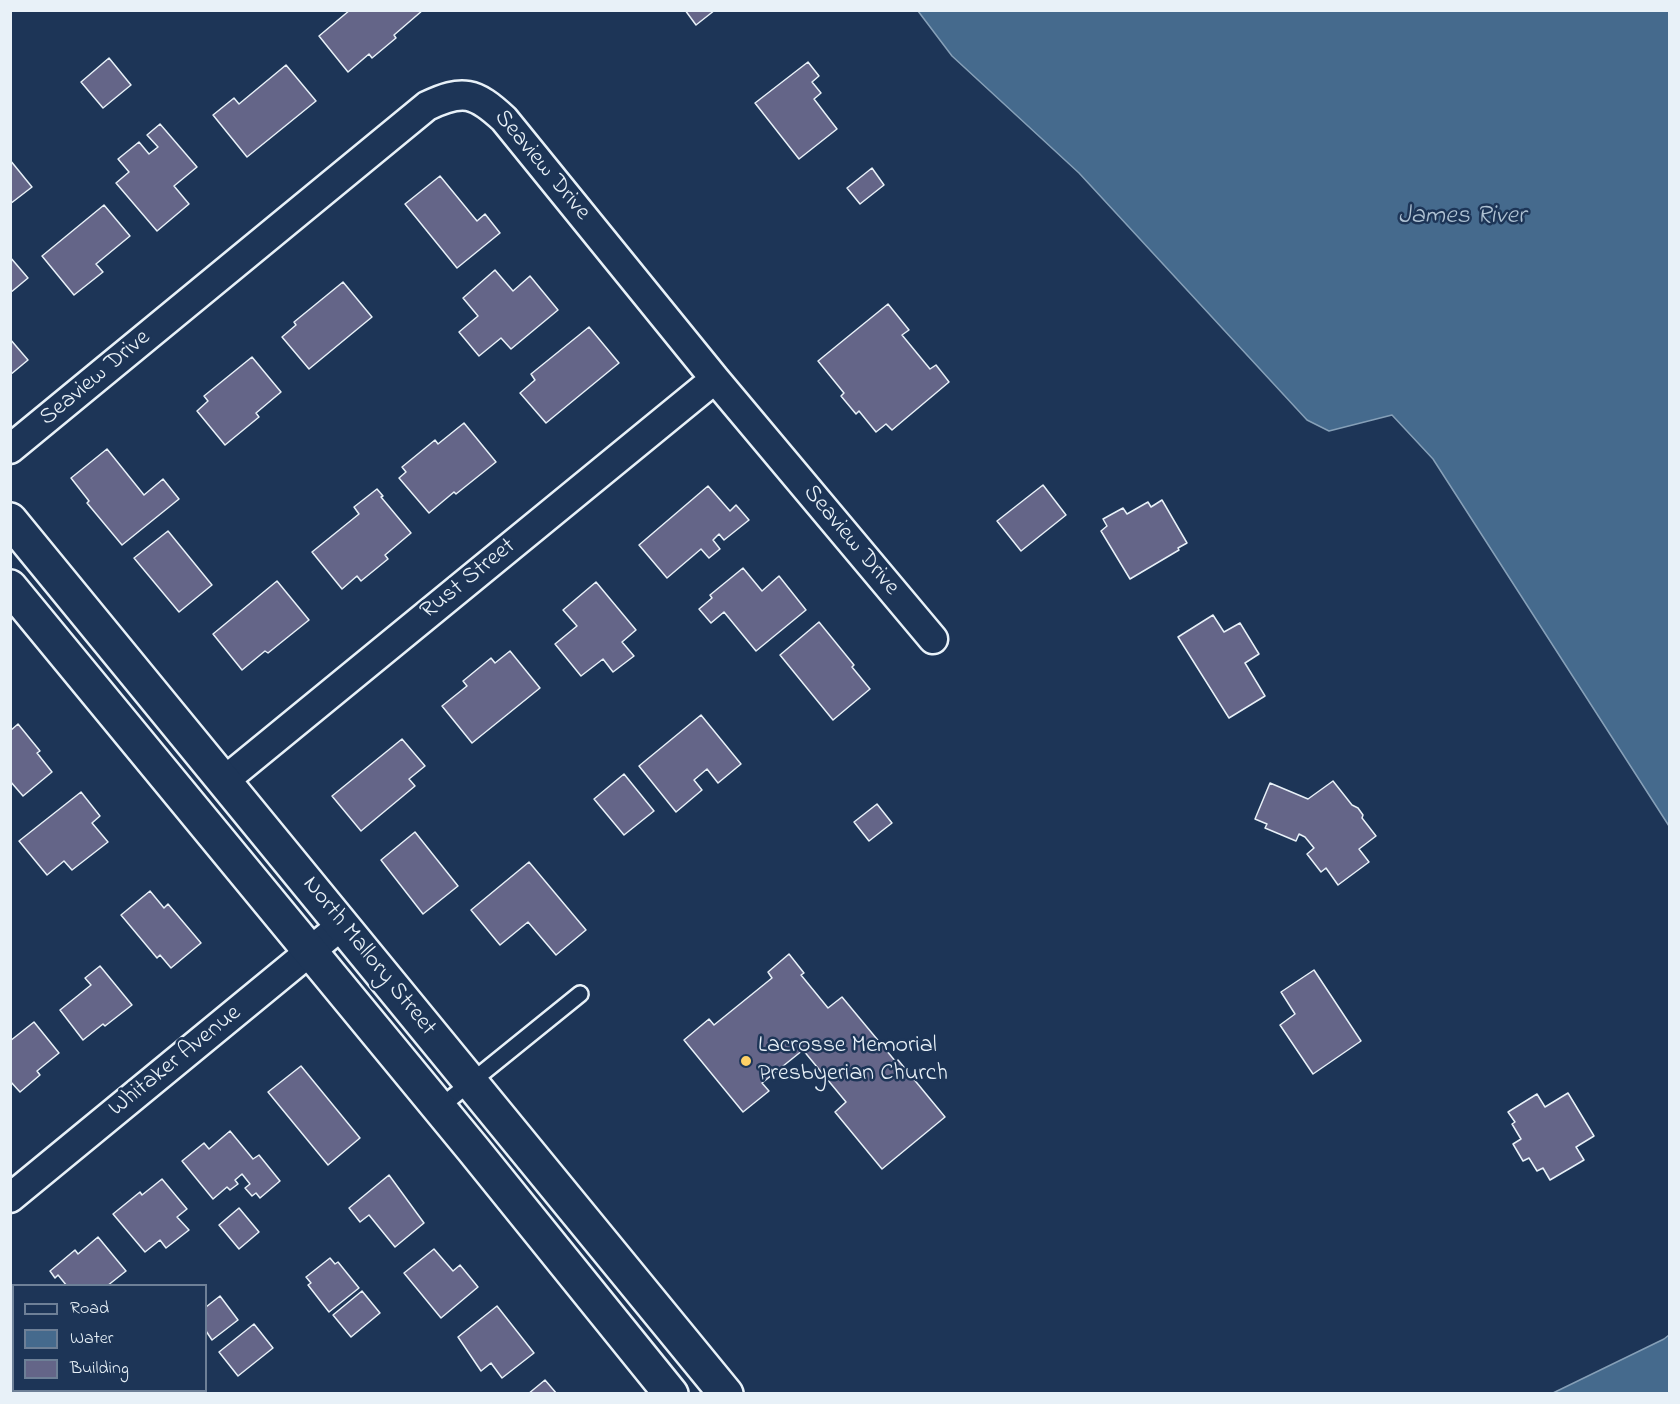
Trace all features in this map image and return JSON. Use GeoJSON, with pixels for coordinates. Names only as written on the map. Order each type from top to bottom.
{"type":"FeatureCollection","features":[{"type":"Feature","properties":{"kind":"main road","name":"North Mallory Street"},"geometry":{"type":"LineString","coordinates":[[10,520],[726,1394]]}},
{"type":"Feature","properties":{"kind":"main road","name":"North Mallory Street"},"geometry":{"type":"LineString","coordinates":[[10,587],[671,1394]]}},
{"type":"Feature","properties":{"kind":"street","name":"Seaview Drive"},"geometry":{"type":"LineString","coordinates":[[10,449],[427,106],[447,97],[467,95],[486,102],[504,119],[715,379],[933,639]]}},
{"type":"Feature","properties":{"kind":"street","name":"Rust Street"},"geometry":{"type":"LineString","coordinates":[[224,780],[715,379]]}},
{"type":"Feature","properties":{"kind":"street","name":"Whitaker Avenue"},"geometry":{"type":"LineString","coordinates":[[10,1198],[342,925]]}},
{"type":"Feature","properties":{"kind":"lane"},"geometry":{"type":"LineString","coordinates":[[439,1108],[580,994]]}},
{"type":"Feature","properties":{"kind":"water","name":"James River"},"geometry":{"type":"Polygon","coordinates":[[[918,11],[1669,11],[1669,826],[1433,459],[1392,415],[1329,431],[1307,420],[1079,173],[952,56],[918,11]]]}},
{"type":"Feature","properties":{"kind":"water"},"geometry":{"type":"Polygon","coordinates":[[[1669,1335],[1669,1393],[1553,1393],[1664,1339],[1669,1335]]]}},
{"type":"Feature","properties":{"kind":"building"},"geometry":{"type":"Polygon","coordinates":[[[350,10],[423,10],[394,35],[396,38],[372,58],[369,54],[348,72],[319,36],[350,10]]]}},
{"type":"Feature","properties":{"kind":"building"},"geometry":{"type":"Polygon","coordinates":[[[685,10],[715,10],[696,25],[685,10]]]}},
{"type":"Feature","properties":{"kind":"building"},"geometry":{"type":"Polygon","coordinates":[[[109,58],[131,85],[103,108],[81,82],[109,58]]]}},
{"type":"Feature","properties":{"kind":"building"},"geometry":{"type":"Polygon","coordinates":[[[808,62],[819,76],[812,82],[821,93],[814,99],[837,129],[799,159],[755,103],[808,62]]]}},
{"type":"Feature","properties":{"kind":"building"},"geometry":{"type":"Polygon","coordinates":[[[286,65],[316,101],[247,157],[213,115],[234,98],[239,104],[286,65]]]}},
{"type":"Feature","properties":{"kind":"building"},"geometry":{"type":"Polygon","coordinates":[[[160,124],[197,167],[174,186],[189,204],[157,231],[116,183],[129,172],[118,159],[139,142],[149,154],[158,147],[147,135],[160,124]]]}},
{"type":"Feature","properties":{"kind":"building"},"geometry":{"type":"Polygon","coordinates":[[[10,160],[32,187],[10,204],[10,160]]]}},
{"type":"Feature","properties":{"kind":"building"},"geometry":{"type":"Polygon","coordinates":[[[872,168],[884,185],[860,204],[847,188],[872,168]]]}},
{"type":"Feature","properties":{"kind":"building"},"geometry":{"type":"Polygon","coordinates":[[[440,176],[477,221],[485,214],[500,233],[457,268],[405,204],[440,176]]]}},
{"type":"Feature","properties":{"kind":"building"},"geometry":{"type":"Polygon","coordinates":[[[104,205],[130,236],[96,264],[103,272],[74,295],[42,256],[104,205]]]}},
{"type":"Feature","properties":{"kind":"building"},"geometry":{"type":"Polygon","coordinates":[[[10,257],[28,278],[10,293],[10,257]]]}},
{"type":"Feature","properties":{"kind":"building"},"geometry":{"type":"Polygon","coordinates":[[[495,270],[513,291],[530,276],[558,310],[511,349],[501,338],[479,356],[459,332],[478,316],[463,298],[495,270]]]}},
{"type":"Feature","properties":{"kind":"building"},"geometry":{"type":"Polygon","coordinates":[[[343,282],[372,317],[309,369],[282,337],[296,325],[294,322],[343,282]]]}},
{"type":"Feature","properties":{"kind":"building"},"geometry":{"type":"Polygon","coordinates":[[[888,304],[909,330],[902,335],[930,369],[936,365],[949,382],[892,430],[886,424],[876,432],[859,411],[856,414],[841,396],[844,393],[818,361],[888,304]]]}},
{"type":"Feature","properties":{"kind":"building"},"geometry":{"type":"Polygon","coordinates":[[[589,327],[619,363],[546,423],[520,393],[535,380],[531,374],[589,327]]]}},
{"type":"Feature","properties":{"kind":"building"},"geometry":{"type":"Polygon","coordinates":[[[10,339],[28,360],[10,375],[10,339]]]}},
{"type":"Feature","properties":{"kind":"building"},"geometry":{"type":"Polygon","coordinates":[[[252,357],[281,392],[256,413],[259,417],[225,445],[197,411],[208,401],[204,396],[252,357]]]}},
{"type":"Feature","properties":{"kind":"building"},"geometry":{"type":"Polygon","coordinates":[[[464,423],[496,462],[429,513],[399,478],[406,472],[402,467],[435,440],[438,444],[464,423]]]}},
{"type":"Feature","properties":{"kind":"building"},"geometry":{"type":"Polygon","coordinates":[[[107,449],[144,495],[163,479],[179,499],[122,545],[87,503],[89,501],[71,478],[107,449]]]}},
{"type":"Feature","properties":{"kind":"building"},"geometry":{"type":"Polygon","coordinates":[[[1043,485],[1066,515],[1021,551],[997,521],[1043,485]]]}},
{"type":"Feature","properties":{"kind":"building"},"geometry":{"type":"Polygon","coordinates":[[[708,486],[730,511],[736,505],[749,520],[724,540],[719,534],[713,540],[720,549],[709,558],[701,549],[667,578],[639,545],[708,486]]]}},
{"type":"Feature","properties":{"kind":"building"},"geometry":{"type":"Polygon","coordinates":[[[377,489],[411,533],[385,555],[388,559],[361,581],[357,576],[342,589],[312,552],[359,514],[354,507],[377,489]]]}},
{"type":"Feature","properties":{"kind":"building"},"geometry":{"type":"Polygon","coordinates":[[[1162,500],[1187,543],[1130,579],[1101,531],[1107,526],[1103,519],[1123,508],[1127,514],[1148,502],[1151,507],[1162,500]]]}},
{"type":"Feature","properties":{"kind":"building"},"geometry":{"type":"Polygon","coordinates":[[[168,531],[212,585],[179,612],[134,558],[168,531]]]}},
{"type":"Feature","properties":{"kind":"building"},"geometry":{"type":"Polygon","coordinates":[[[743,568],[762,591],[779,576],[806,610],[756,651],[724,612],[711,623],[699,609],[712,598],[710,595],[743,568]]]}},
{"type":"Feature","properties":{"kind":"building"},"geometry":{"type":"Polygon","coordinates":[[[277,581],[309,620],[268,653],[265,651],[242,670],[213,634],[277,581]]]}},
{"type":"Feature","properties":{"kind":"building"},"geometry":{"type":"Polygon","coordinates":[[[596,582],[636,630],[622,642],[634,656],[613,672],[603,659],[581,676],[555,644],[577,626],[563,610],[596,582]]]}},
{"type":"Feature","properties":{"kind":"building"},"geometry":{"type":"Polygon","coordinates":[[[1213,615],[1224,632],[1240,623],[1259,654],[1245,663],[1265,696],[1229,718],[1178,637],[1213,615]]]}},
{"type":"Feature","properties":{"kind":"building"},"geometry":{"type":"Polygon","coordinates":[[[819,622],[854,665],[852,667],[870,689],[833,720],[780,655],[819,622]]]}},
{"type":"Feature","properties":{"kind":"building"},"geometry":{"type":"Polygon","coordinates":[[[510,651],[540,688],[472,743],[442,706],[467,686],[463,681],[491,658],[495,663],[510,651]]]}},
{"type":"Feature","properties":{"kind":"building"},"geometry":{"type":"Polygon","coordinates":[[[701,715],[741,764],[718,783],[707,769],[694,780],[702,790],[676,812],[639,766],[701,715]]]}},
{"type":"Feature","properties":{"kind":"building"},"geometry":{"type":"Polygon","coordinates":[[[18,724],[40,751],[37,753],[52,772],[23,796],[10,781],[10,731],[18,724]]]}},
{"type":"Feature","properties":{"kind":"building"},"geometry":{"type":"Polygon","coordinates":[[[402,739],[425,766],[409,779],[415,786],[361,831],[332,796],[402,739]]]}},
{"type":"Feature","properties":{"kind":"building"},"geometry":{"type":"Polygon","coordinates":[[[624,774],[654,811],[624,835],[594,799],[624,774]]]}},
{"type":"Feature","properties":{"kind":"building"},"geometry":{"type":"Polygon","coordinates":[[[1333,781],[1352,805],[1358,808],[1363,815],[1362,818],[1376,836],[1359,849],[1369,862],[1338,885],[1326,868],[1321,872],[1307,854],[1314,848],[1305,837],[1299,834],[1296,841],[1265,828],[1267,824],[1255,819],[1270,783],[1308,799],[1333,781]]]}},
{"type":"Feature","properties":{"kind":"building"},"geometry":{"type":"Polygon","coordinates":[[[81,792],[100,816],[92,823],[108,842],[72,870],[64,861],[47,875],[19,841],[81,792]]]}},
{"type":"Feature","properties":{"kind":"building"},"geometry":{"type":"Polygon","coordinates":[[[877,804],[892,823],[869,841],[854,822],[877,804]]]}},
{"type":"Feature","properties":{"kind":"building"},"geometry":{"type":"Polygon","coordinates":[[[415,832],[458,886],[423,914],[381,860],[415,832]]]}},
{"type":"Feature","properties":{"kind":"building"},"geometry":{"type":"Polygon","coordinates":[[[529,862],[586,930],[556,955],[528,922],[500,945],[471,910],[529,862]]]}},
{"type":"Feature","properties":{"kind":"building"},"geometry":{"type":"Polygon","coordinates":[[[150,891],[164,908],[168,904],[201,943],[171,968],[160,955],[157,958],[121,915],[150,891]]]}},
{"type":"Feature","properties":{"kind":"building","name":"Lacrosse Memorial Presbyerian Church"},"geometry":{"type":"Polygon","coordinates":[[[789,954],[804,973],[801,975],[828,1008],[842,997],[945,1117],[882,1169],[835,1112],[846,1102],[803,1050],[762,1083],[769,1091],[743,1112],[684,1040],[709,1019],[714,1025],[772,978],[768,972],[789,954]]]}},
{"type":"Feature","properties":{"kind":"building"},"geometry":{"type":"Polygon","coordinates":[[[100,966],[132,1005],[83,1040],[60,1010],[91,985],[85,978],[100,966]]]}},
{"type":"Feature","properties":{"kind":"building"},"geometry":{"type":"Polygon","coordinates":[[[1314,970],[1361,1041],[1313,1074],[1280,1025],[1295,1014],[1281,992],[1314,970]]]}},
{"type":"Feature","properties":{"kind":"building"},"geometry":{"type":"Polygon","coordinates":[[[34,1022],[59,1053],[37,1071],[40,1075],[20,1092],[10,1081],[10,1041],[34,1022]]]}},
{"type":"Feature","properties":{"kind":"building"},"geometry":{"type":"Polygon","coordinates":[[[301,1066],[360,1138],[328,1165],[268,1092],[301,1066]]]}},
{"type":"Feature","properties":{"kind":"building"},"geometry":{"type":"Polygon","coordinates":[[[1568,1093],[1594,1136],[1576,1147],[1584,1160],[1550,1180],[1543,1168],[1537,1171],[1529,1158],[1523,1161],[1513,1144],[1521,1139],[1512,1124],[1515,1122],[1508,1112],[1537,1094],[1545,1107],[1568,1093]]]}},
{"type":"Feature","properties":{"kind":"building"},"geometry":{"type":"Polygon","coordinates":[[[230,1131],[253,1159],[259,1155],[280,1181],[260,1198],[256,1193],[252,1196],[245,1188],[250,1184],[242,1174],[235,1180],[238,1184],[230,1190],[227,1187],[213,1199],[182,1161],[204,1143],[209,1149],[230,1131]]]}},
{"type":"Feature","properties":{"kind":"building"},"geometry":{"type":"Polygon","coordinates":[[[389,1175],[424,1223],[395,1247],[369,1215],[360,1222],[349,1208],[389,1175]]]}},
{"type":"Feature","properties":{"kind":"building"},"geometry":{"type":"Polygon","coordinates":[[[162,1179],[187,1209],[177,1217],[189,1230],[166,1248],[160,1240],[145,1252],[113,1214],[140,1192],[142,1195],[162,1179]]]}},
{"type":"Feature","properties":{"kind":"building"},"geometry":{"type":"Polygon","coordinates":[[[239,1208],[259,1232],[239,1249],[219,1225],[239,1208]]]}},
{"type":"Feature","properties":{"kind":"building"},"geometry":{"type":"Polygon","coordinates":[[[98,1237],[126,1271],[110,1284],[65,1284],[58,1275],[55,1278],[50,1271],[75,1250],[78,1254],[98,1237]]]}},
{"type":"Feature","properties":{"kind":"building"},"geometry":{"type":"Polygon","coordinates":[[[434,1249],[453,1271],[460,1265],[478,1287],[441,1318],[404,1273],[434,1249]]]}},
{"type":"Feature","properties":{"kind":"building"},"geometry":{"type":"Polygon","coordinates":[[[330,1258],[335,1264],[338,1262],[359,1288],[329,1312],[308,1285],[311,1283],[306,1277],[330,1258]]]}},
{"type":"Feature","properties":{"kind":"building"},"geometry":{"type":"Polygon","coordinates":[[[362,1291],[380,1313],[351,1337],[333,1315],[362,1291]]]}},
{"type":"Feature","properties":{"kind":"building"},"geometry":{"type":"Polygon","coordinates":[[[220,1296],[238,1320],[212,1340],[207,1332],[207,1306],[220,1296]]]}},
{"type":"Feature","properties":{"kind":"building"},"geometry":{"type":"Polygon","coordinates":[[[12,1301],[12,1354],[10,1353],[10,1302],[12,1301]]]}},
{"type":"Feature","properties":{"kind":"building"},"geometry":{"type":"Polygon","coordinates":[[[497,1306],[534,1353],[502,1378],[491,1363],[481,1371],[458,1337],[497,1306]]]}},
{"type":"Feature","properties":{"kind":"building"},"geometry":{"type":"Polygon","coordinates":[[[254,1324],[273,1348],[238,1376],[219,1352],[254,1324]]]}},
{"type":"Feature","properties":{"kind":"building"},"geometry":{"type":"Polygon","coordinates":[[[545,1380],[557,1394],[528,1394],[545,1380]]]}},
{"type":"Feature","properties":{"kind":"place","name":"Lacrosse Memorial Presbyerian Church"},"geometry":{"type":"Point","coordinates":[746,1061]}}]}
